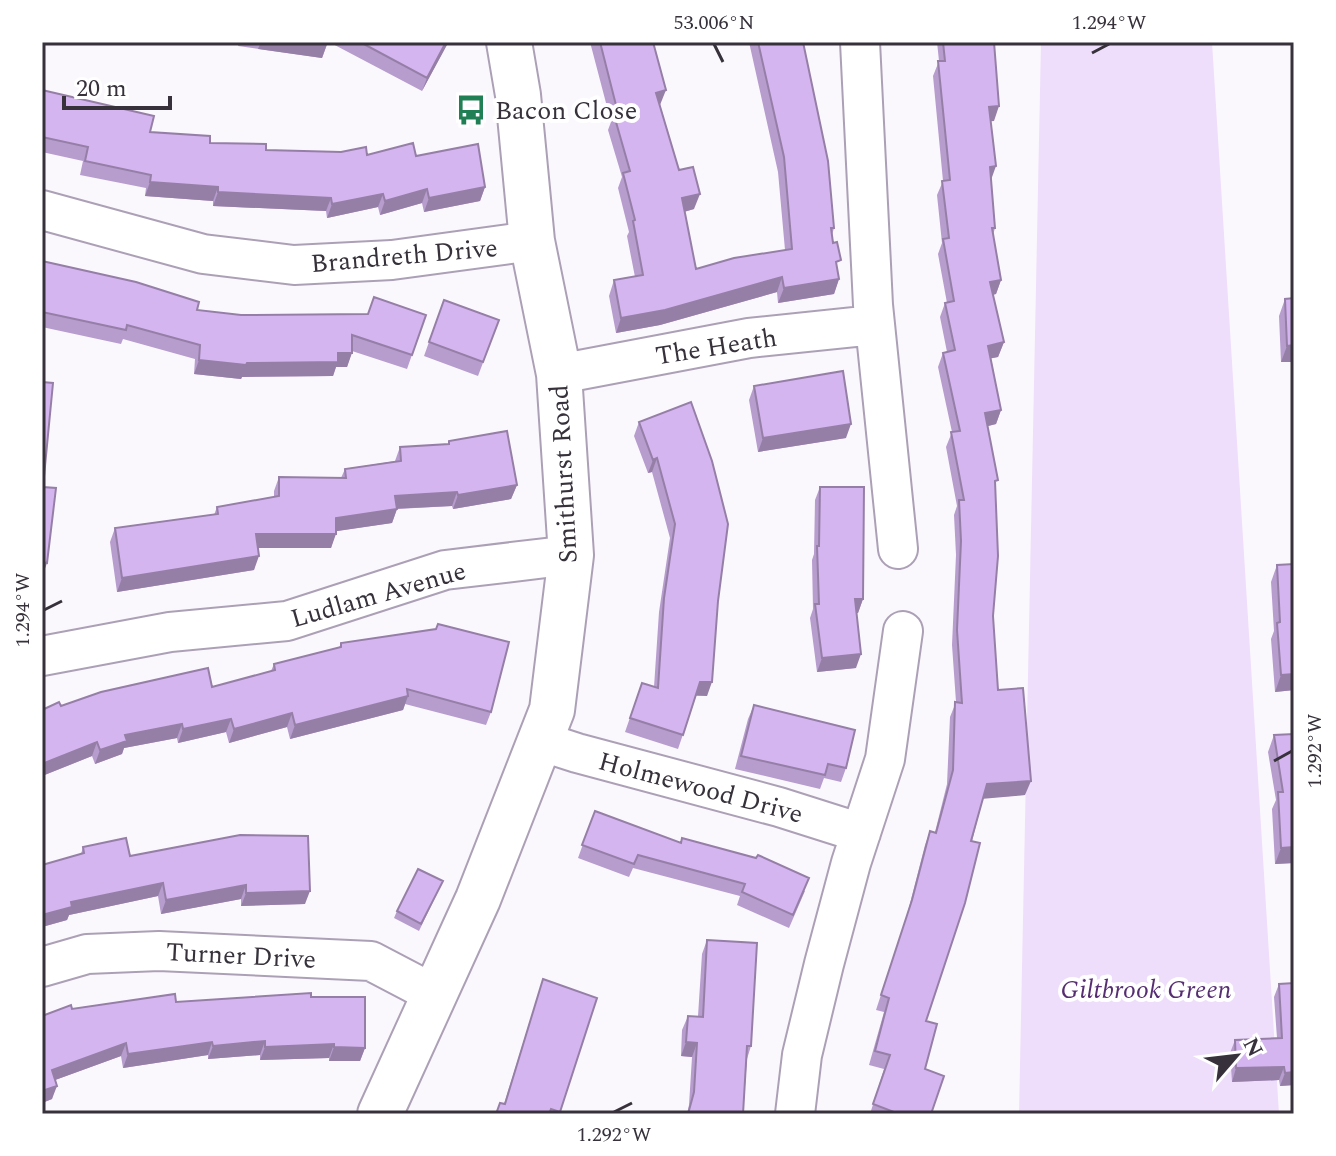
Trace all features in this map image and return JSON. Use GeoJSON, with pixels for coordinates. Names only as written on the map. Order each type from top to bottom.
{"type":"FeatureCollection","features":[{"type":"Feature","properties":{"kind":"street","name":"Smithurst Road"},"geometry":{"type":"LineString","coordinates":[[380,1114],[478,899],[552,710],[571,555],[559,374],[532,241],[518,95],[509,42]]}},
{"type":"Feature","properties":{"kind":"street"},"geometry":{"type":"LineString","coordinates":[[860,42],[874,325],[898,549]]}},
{"type":"Feature","properties":{"kind":"street","name":"Brandreth Drive"},"geometry":{"type":"LineString","coordinates":[[42,210],[203,254],[294,265],[392,260],[532,241]]}},
{"type":"Feature","properties":{"kind":"street","name":"The Heath"},"geometry":{"type":"LineString","coordinates":[[559,374],[749,338],[874,325]]}},
{"type":"Feature","properties":{"kind":"street","name":"Ludlam Avenue"},"geometry":{"type":"LineString","coordinates":[[42,656],[170,632],[287,621],[445,570],[571,555]]}},
{"type":"Feature","properties":{"kind":"street"},"geometry":{"type":"LineString","coordinates":[[795,1114],[802,1055],[851,863],[885,759],[903,631]]}},
{"type":"Feature","properties":{"kind":"street","name":"Holmewood Drive"},"geometry":{"type":"LineString","coordinates":[[540,741],[779,807],[861,833]]}},
{"type":"Feature","properties":{"kind":"street","name":"Turner Drive"},"geometry":{"type":"LineString","coordinates":[[42,967],[87,954],[159,951],[371,961],[434,994]]}},
{"type":"Feature","properties":{"kind":"green space","name":"Giltbrook Green"},"geometry":{"type":"Polygon","coordinates":[[[1041,42],[1212,42],[1279,1114],[1019,1114],[1041,42]]]}},
{"type":"Feature","properties":{"kind":"building"},"geometry":{"type":"Polygon","coordinates":[[[360,42],[446,42],[427,78],[360,42]]]}},
{"type":"Feature","properties":{"kind":"building"},"geometry":{"type":"Polygon","coordinates":[[[600,42],[653,42],[666,90],[656,93],[679,170],[693,167],[700,194],[682,198],[696,269],[734,258],[792,249],[784,157],[758,42],[803,42],[828,161],[834,228],[831,228],[833,243],[837,242],[841,260],[836,262],[839,279],[784,288],[782,277],[665,310],[621,318],[614,280],[643,275],[635,220],[623,173],[630,171],[614,115],[618,113],[600,42]]]}},
{"type":"Feature","properties":{"kind":"building"},"geometry":{"type":"Polygon","coordinates":[[[943,42],[994,42],[999,106],[989,107],[996,166],[990,167],[995,228],[992,228],[1001,280],[990,282],[1004,342],[988,346],[1001,410],[985,413],[998,480],[995,481],[998,556],[993,616],[998,690],[1023,688],[1031,781],[987,784],[971,841],[980,843],[965,903],[926,1021],[937,1024],[925,1069],[944,1076],[931,1114],[899,1114],[873,1104],[890,1055],[875,1051],[889,998],[881,995],[912,900],[930,831],[936,833],[953,770],[955,702],[962,703],[957,630],[961,541],[959,500],[964,500],[951,432],[960,431],[943,353],[955,350],[945,303],[954,301],[943,239],[949,238],[942,181],[950,180],[938,61],[945,61],[943,42]]]}},
{"type":"Feature","properties":{"kind":"building"},"geometry":{"type":"Polygon","coordinates":[[[42,90],[154,116],[150,132],[210,136],[210,143],[266,144],[266,150],[341,152],[366,147],[367,155],[413,143],[416,156],[478,144],[485,187],[429,198],[427,189],[385,201],[383,194],[332,204],[331,198],[218,192],[218,187],[150,182],[151,175],[85,161],[88,147],[42,137],[42,90]]]}},
{"type":"Feature","properties":{"kind":"building"},"geometry":{"type":"Polygon","coordinates":[[[42,261],[136,282],[199,302],[197,310],[241,315],[368,314],[374,297],[426,315],[412,355],[352,335],[352,353],[338,353],[338,362],[246,365],[199,360],[200,345],[127,325],[126,330],[42,312],[42,261]]]}},
{"type":"Feature","properties":{"kind":"building"},"geometry":{"type":"Polygon","coordinates":[[[1294,298],[1294,345],[1287,346],[1285,299],[1294,298]]]}},
{"type":"Feature","properties":{"kind":"building"},"geometry":{"type":"Polygon","coordinates":[[[444,300],[499,320],[483,362],[429,342],[444,300]]]}},
{"type":"Feature","properties":{"kind":"building"},"geometry":{"type":"Polygon","coordinates":[[[843,371],[851,424],[763,438],[754,386],[843,371]]]}},
{"type":"Feature","properties":{"kind":"building"},"geometry":{"type":"Polygon","coordinates":[[[42,382],[53,383],[43,487],[56,488],[47,563],[42,562],[42,382]]]}},
{"type":"Feature","properties":{"kind":"building"},"geometry":{"type":"Polygon","coordinates":[[[691,402],[712,461],[728,524],[712,682],[700,682],[683,735],[630,718],[642,683],[658,688],[664,598],[675,524],[657,458],[653,460],[639,422],[691,402]]]}},
{"type":"Feature","properties":{"kind":"building"},"geometry":{"type":"Polygon","coordinates":[[[507,431],[517,485],[458,495],[457,492],[395,496],[397,509],[336,518],[336,534],[256,534],[259,556],[122,578],[115,528],[218,514],[217,507],[279,496],[279,477],[346,478],[345,469],[401,461],[400,447],[449,444],[449,441],[507,431]]]}},
{"type":"Feature","properties":{"kind":"building"},"geometry":{"type":"Polygon","coordinates":[[[820,487],[864,487],[863,599],[855,599],[861,654],[822,658],[815,604],[819,604],[817,546],[820,487]]]}},
{"type":"Feature","properties":{"kind":"building"},"geometry":{"type":"Polygon","coordinates":[[[1294,564],[1294,674],[1281,675],[1277,565],[1294,564]]]}},
{"type":"Feature","properties":{"kind":"building"},"geometry":{"type":"Polygon","coordinates":[[[438,624],[509,642],[491,712],[407,689],[408,696],[295,725],[292,713],[234,729],[231,719],[183,729],[182,724],[125,735],[127,741],[100,750],[97,742],[42,764],[42,710],[59,702],[61,706],[101,692],[208,668],[212,687],[275,670],[274,664],[341,647],[341,643],[436,629],[438,624]]]}},
{"type":"Feature","properties":{"kind":"building"},"geometry":{"type":"Polygon","coordinates":[[[754,705],[855,730],[846,768],[828,764],[825,775],[741,756],[754,705]]]}},
{"type":"Feature","properties":{"kind":"building"},"geometry":{"type":"Polygon","coordinates":[[[1294,734],[1294,847],[1281,848],[1278,792],[1283,792],[1274,735],[1294,734]]]}},
{"type":"Feature","properties":{"kind":"building"},"geometry":{"type":"Polygon","coordinates":[[[595,811],[681,843],[682,838],[756,858],[758,855],[809,878],[793,915],[742,892],[745,884],[638,855],[634,864],[582,845],[595,811]]]}},
{"type":"Feature","properties":{"kind":"building"},"geometry":{"type":"Polygon","coordinates":[[[240,835],[308,836],[310,891],[246,893],[246,885],[166,900],[163,883],[71,902],[72,907],[42,915],[42,865],[84,853],[83,847],[126,838],[130,856],[240,835]]]}},
{"type":"Feature","properties":{"kind":"building"},"geometry":{"type":"Polygon","coordinates":[[[418,869],[443,881],[421,924],[397,911],[418,869]]]}},
{"type":"Feature","properties":{"kind":"building"},"geometry":{"type":"Polygon","coordinates":[[[707,940],[757,943],[751,1046],[747,1046],[743,1114],[688,1114],[694,1092],[697,1043],[686,1042],[688,1016],[703,1017],[707,940]]]}},
{"type":"Feature","properties":{"kind":"building"},"geometry":{"type":"Polygon","coordinates":[[[543,979],[597,998],[560,1112],[551,1109],[549,1114],[496,1114],[500,1103],[505,1104],[543,979]]]}},
{"type":"Feature","properties":{"kind":"building"},"geometry":{"type":"Polygon","coordinates":[[[1294,983],[1294,1072],[1285,1073],[1284,1067],[1236,1068],[1235,1040],[1282,1038],[1279,984],[1294,983]]]}},
{"type":"Feature","properties":{"kind":"building"},"geometry":{"type":"Polygon","coordinates":[[[311,993],[311,997],[365,997],[365,1048],[334,1047],[334,1044],[265,1047],[265,1041],[213,1046],[212,1042],[128,1054],[126,1043],[52,1070],[57,1086],[42,1091],[42,1016],[71,1005],[72,1009],[175,994],[176,1002],[311,993]]]}},
{"type":"Feature","properties":{"kind":"place","name":"Bacon Close"},"geometry":{"type":"Point","coordinates":[471,110]}}]}
